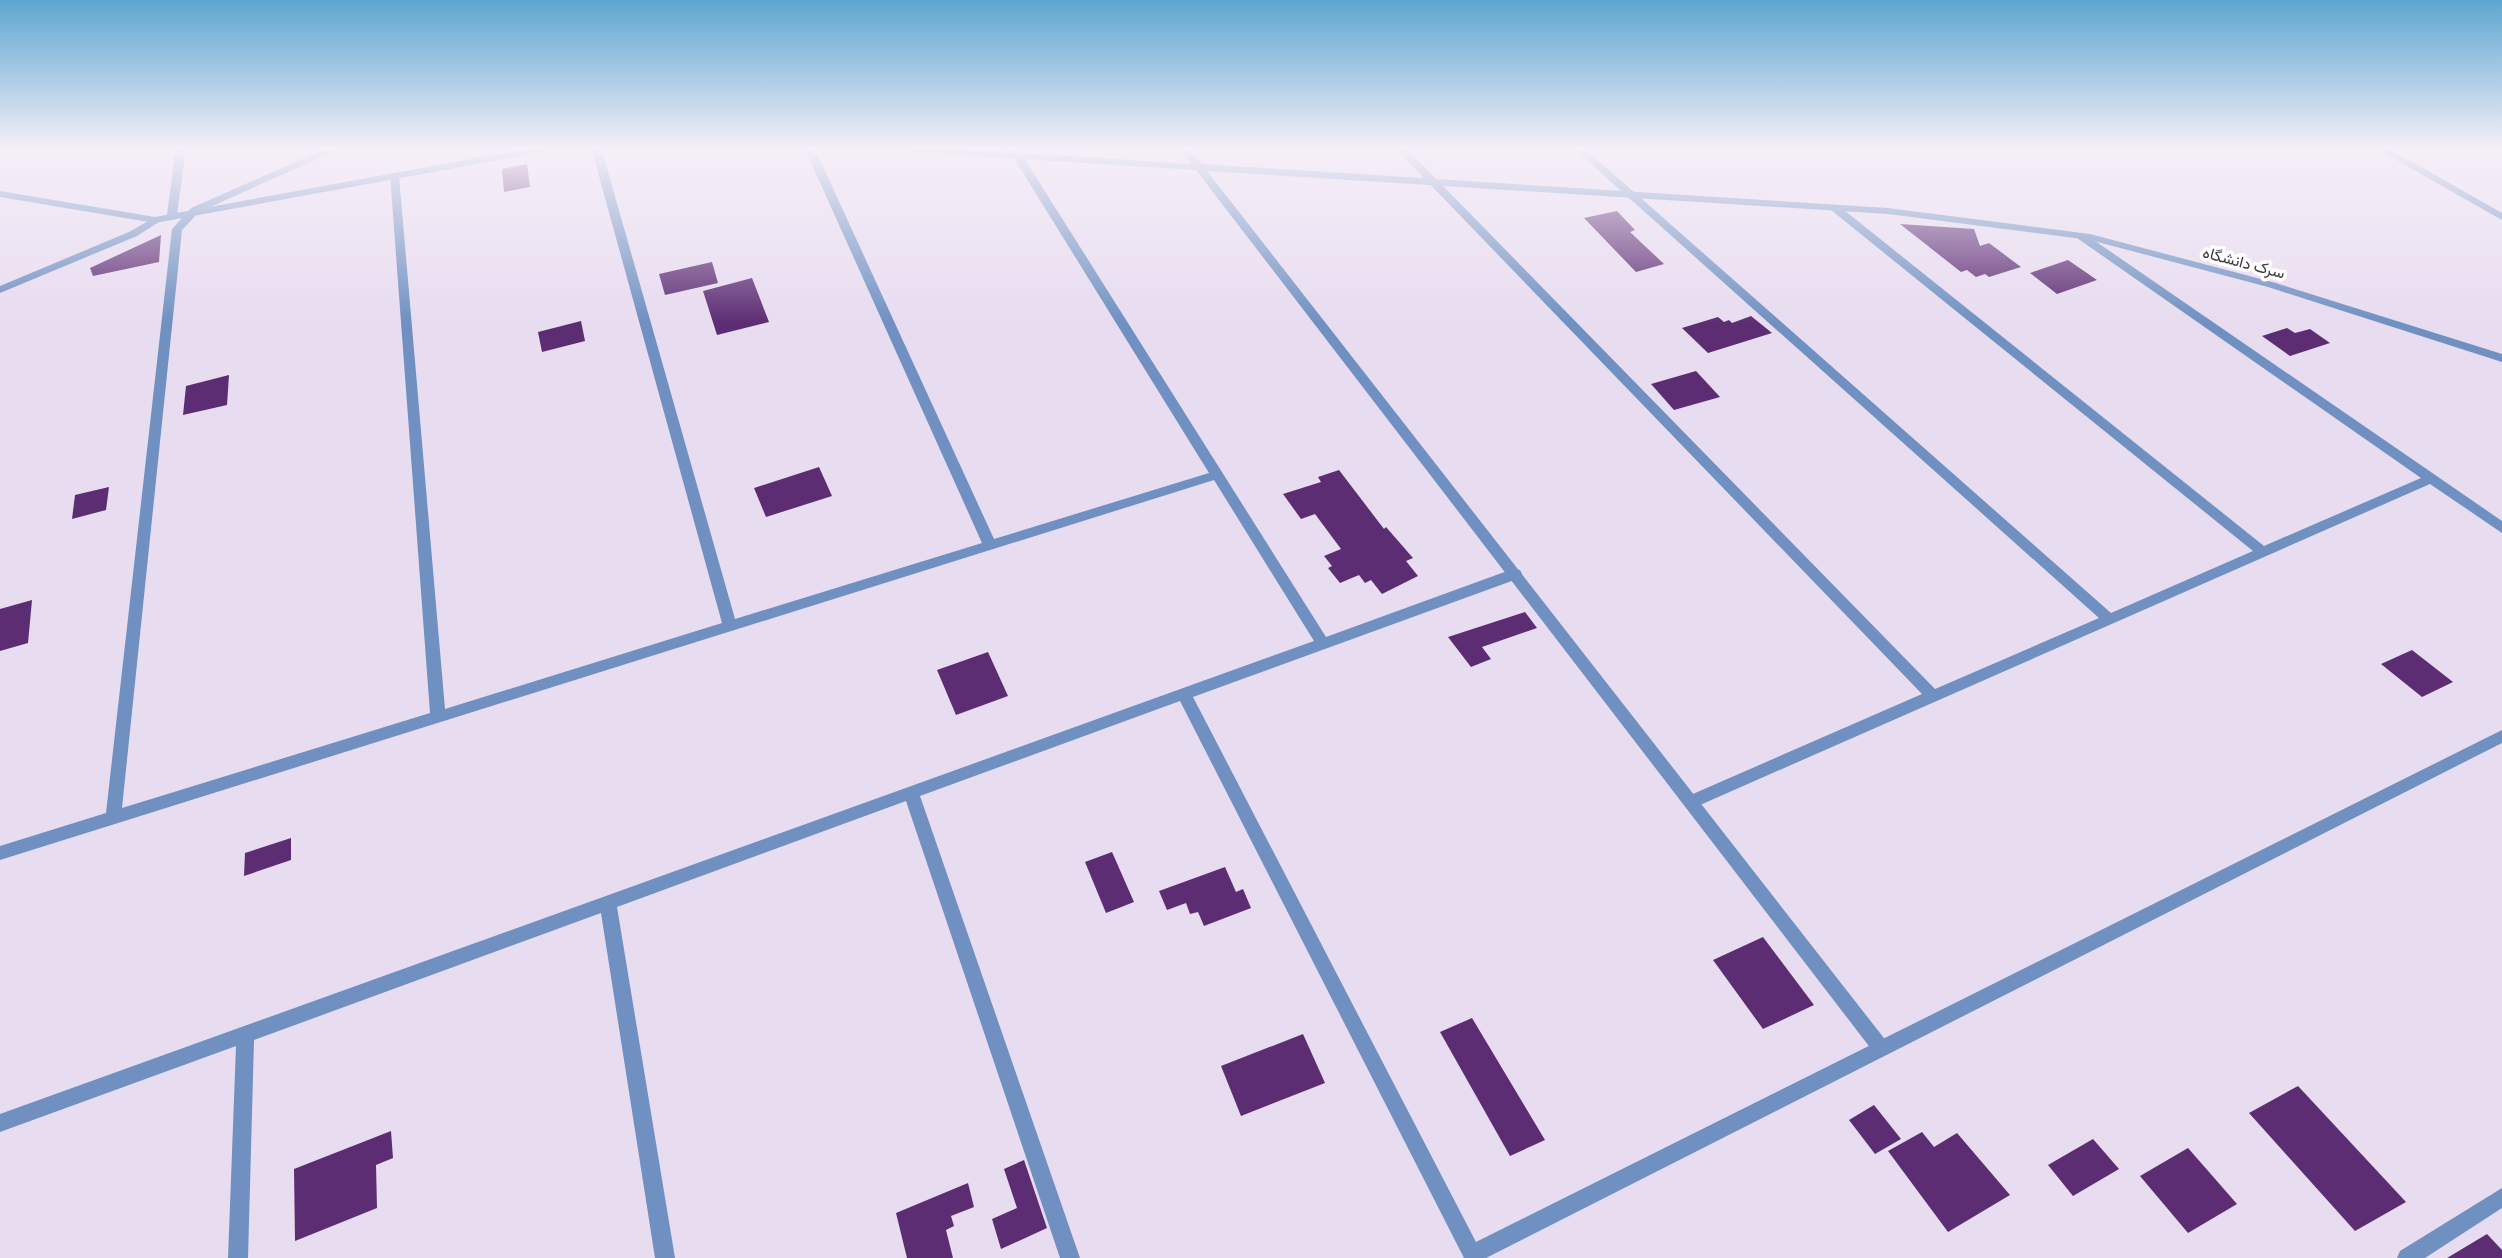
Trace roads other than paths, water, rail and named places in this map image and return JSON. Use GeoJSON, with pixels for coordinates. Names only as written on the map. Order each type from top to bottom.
{"type":"FeatureCollection","features":[{"type":"Feature","properties":{"kind":"street"},"geometry":{"type":"LineString","coordinates":[[70,206],[155,220]]}},
{"type":"Feature","properties":{"kind":"street"},"geometry":{"type":"LineString","coordinates":[[172,215],[173,206]]}},
{"type":"Feature","properties":{"kind":"street"},"geometry":{"type":"LineString","coordinates":[[113,818],[177,229],[195,211],[207,206]]}},
{"type":"Feature","properties":{"kind":"street"},"geometry":{"type":"LineString","coordinates":[[0,290],[134,234],[155,220],[225,206]]}},
{"type":"Feature","properties":{"kind":"street"},"geometry":{"type":"LineString","coordinates":[[396,206],[438,717]]}},
{"type":"Feature","properties":{"kind":"street"},"geometry":{"type":"LineString","coordinates":[[612,206],[730,626]]}},
{"type":"Feature","properties":{"kind":"street"},"geometry":{"type":"LineString","coordinates":[[836,206],[990,545]]}},
{"type":"Feature","properties":{"kind":"street"},"geometry":{"type":"LineString","coordinates":[[1049,206],[1323,644]]}},
{"type":"Feature","properties":{"kind":"street"},"geometry":{"type":"LineString","coordinates":[[1229,206],[1881,1048]]}},
{"type":"Feature","properties":{"kind":"street"},"geometry":{"type":"LineString","coordinates":[[1456,206],[1933,696]]}},
{"type":"Feature","properties":{"kind":"street"},"geometry":{"type":"LineString","coordinates":[[1644,206],[2109,619]]}},
{"type":"Feature","properties":{"kind":"street","name":"سرک دانشگاه"},"geometry":{"type":"LineString","coordinates":[[1799,206],[1986,222],[2081,236],[2272,285],[2502,358]]}},
{"type":"Feature","properties":{"kind":"street"},"geometry":{"type":"LineString","coordinates":[[2482,206],[2502,217]]}},
{"type":"Feature","properties":{"kind":"street"},"geometry":{"type":"LineString","coordinates":[[1835,208],[2263,552]]}},
{"type":"Feature","properties":{"kind":"street"},"geometry":{"type":"LineString","coordinates":[[2081,236],[2502,528]]}},
{"type":"Feature","properties":{"kind":"street"},"geometry":{"type":"LineString","coordinates":[[0,853],[1217,475]]}},
{"type":"Feature","properties":{"kind":"street"},"geometry":{"type":"LineString","coordinates":[[1691,802],[2430,478]]}},
{"type":"Feature","properties":{"kind":"street"},"geometry":{"type":"LineString","coordinates":[[0,1123],[1515,574]]}},
{"type":"Feature","properties":{"kind":"street"},"geometry":{"type":"LineString","coordinates":[[1184,694],[1474,1256],[2502,736]]}},
{"type":"Feature","properties":{"kind":"street"},"geometry":{"type":"LineString","coordinates":[[911,793],[1070,1258]]}},
{"type":"Feature","properties":{"kind":"street"},"geometry":{"type":"LineString","coordinates":[[608,903],[665,1258]]}},
{"type":"Feature","properties":{"kind":"street"},"geometry":{"type":"LineString","coordinates":[[238,1258],[245,1034]]}},
{"type":"Feature","properties":{"kind":"street"},"geometry":{"type":"LineString","coordinates":[[2407,1258],[2502,1197]]}}]}
